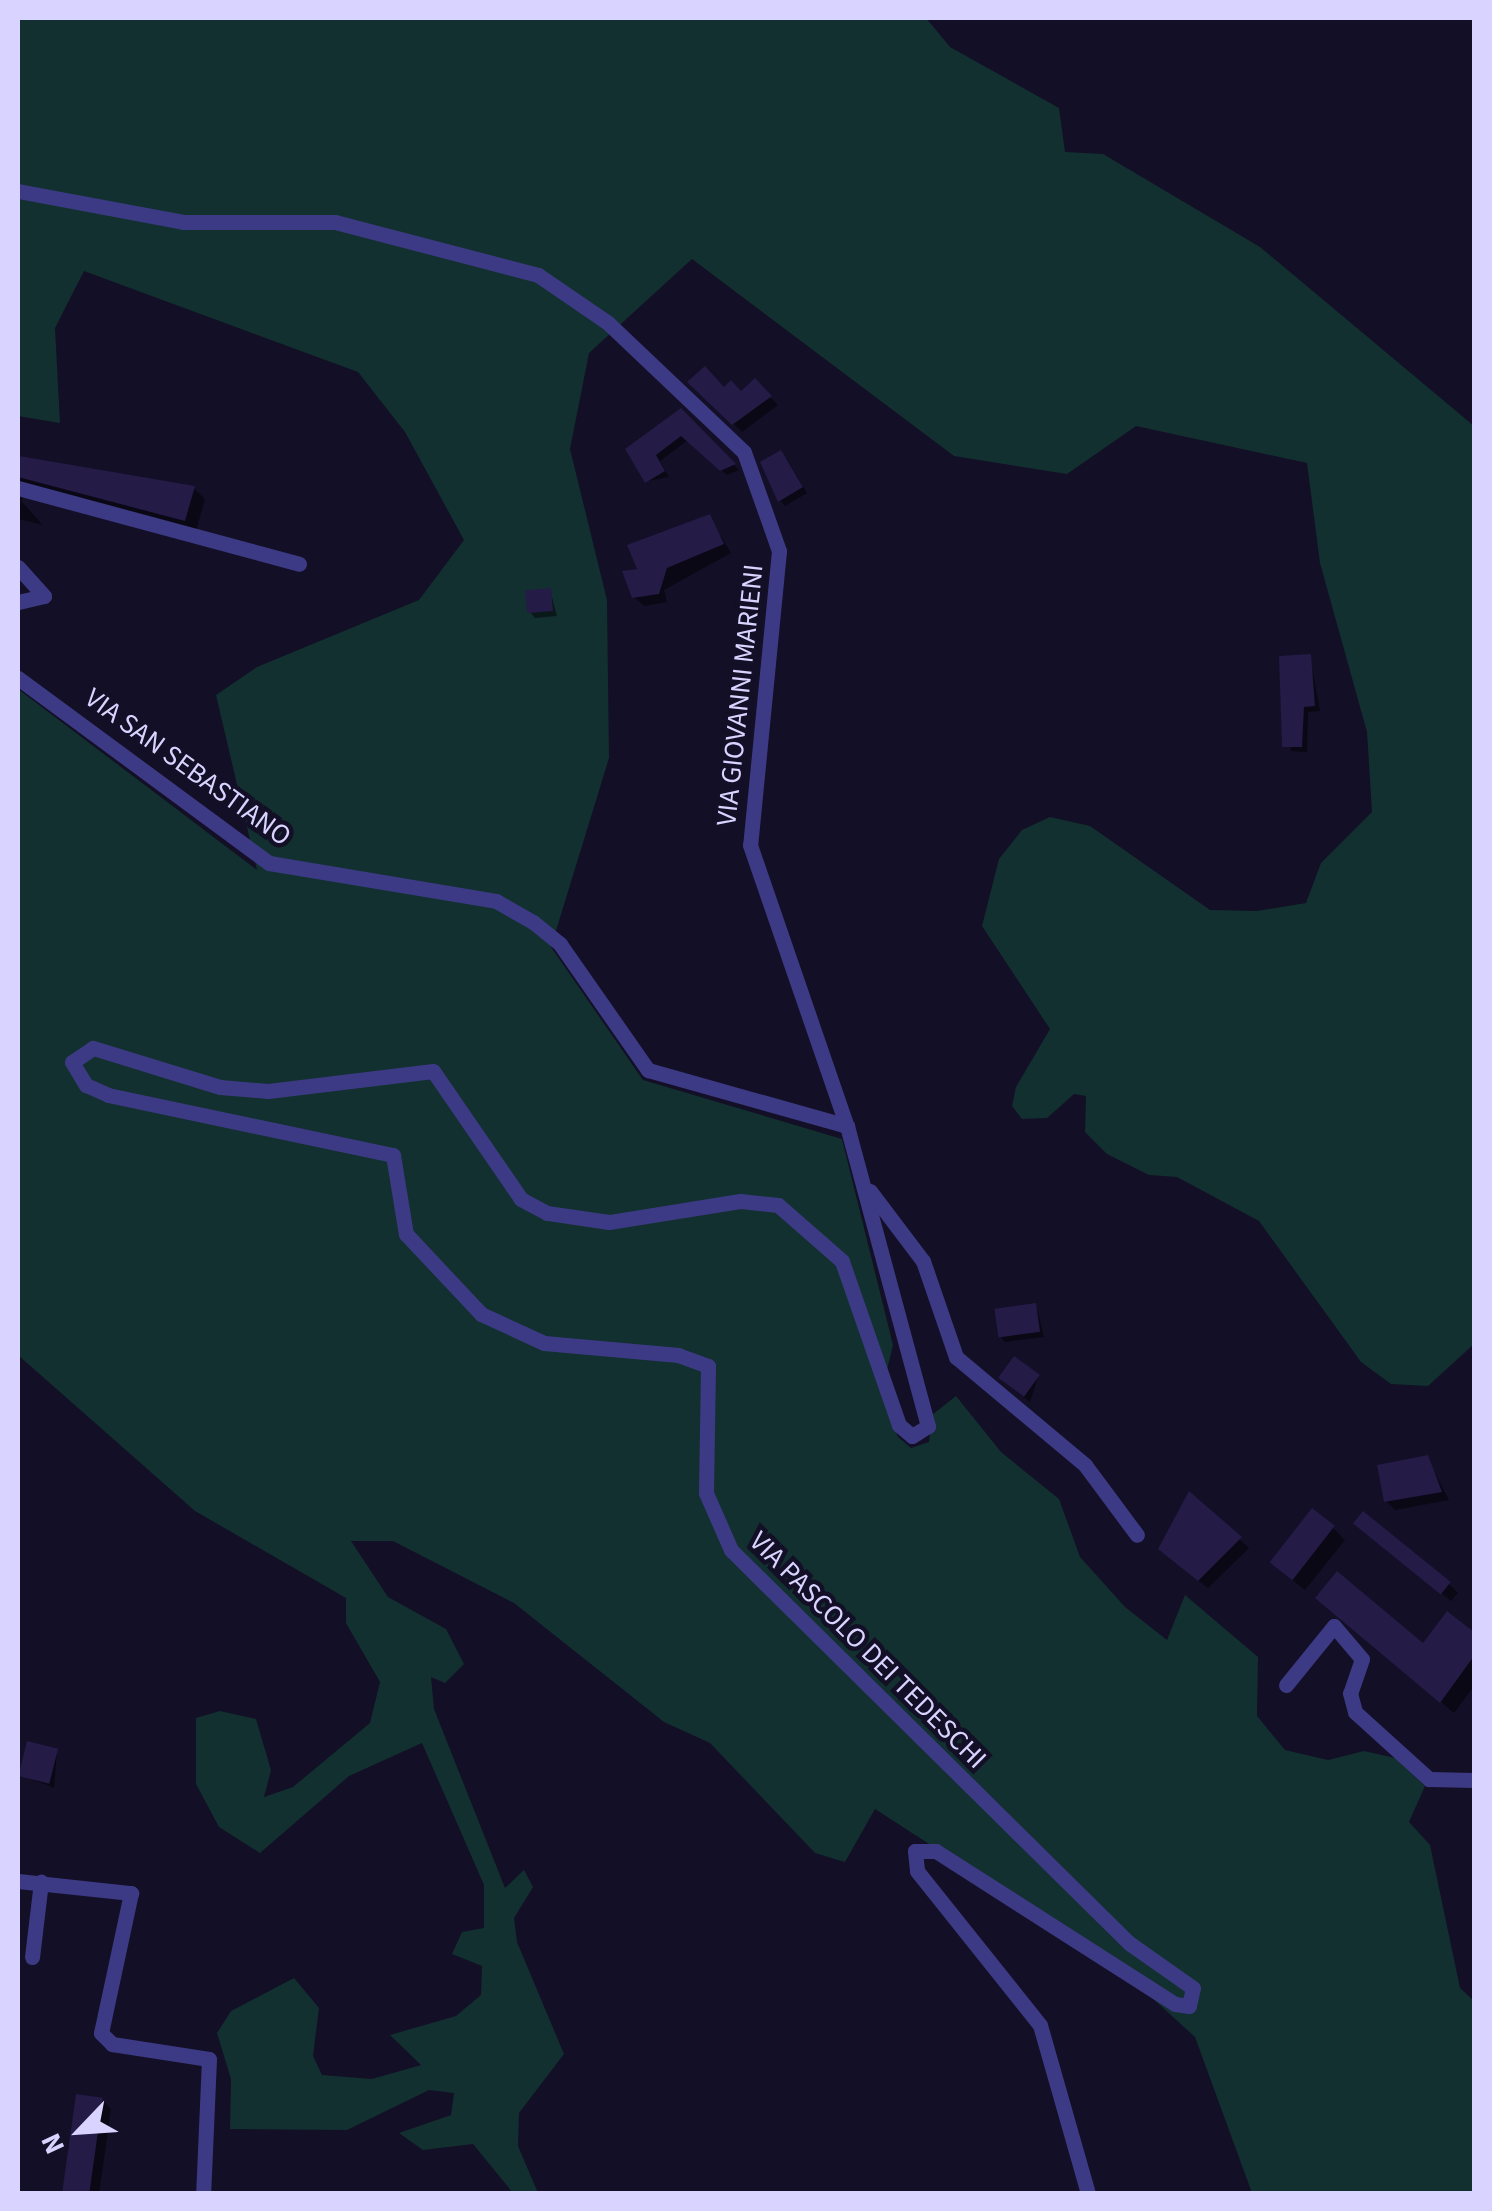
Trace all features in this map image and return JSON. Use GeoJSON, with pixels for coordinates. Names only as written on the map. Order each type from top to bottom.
{"type":"FeatureCollection","features":[{"type":"Feature","properties":{"kind":"street","name":"VIA GIOVANNI MARIENI"},"geometry":{"type":"LineString","coordinates":[[18,191],[183,222],[334,222],[538,275],[608,323],[744,452],[779,551],[750,844],[848,1126],[928,1426]]}},
{"type":"Feature","properties":{"kind":"street"},"geometry":{"type":"LineString","coordinates":[[18,488],[300,564]]}},
{"type":"Feature","properties":{"kind":"street"},"geometry":{"type":"LineString","coordinates":[[18,567],[44,596],[18,602]]}},
{"type":"Feature","properties":{"kind":"street","name":"VIA SAN SEBASTIANO"},"geometry":{"type":"LineString","coordinates":[[18,678],[269,863],[496,901],[533,922],[560,944],[648,1070],[848,1126]]}},
{"type":"Feature","properties":{"kind":"street","name":"VIA PASCOLO DEI TEDESCHI"},"geometry":{"type":"LineString","coordinates":[[928,1426],[912,1436],[899,1425],[842,1261],[778,1205],[740,1202],[608,1222],[547,1213],[521,1199],[433,1071],[268,1091],[220,1087],[93,1048],[72,1062],[86,1085],[108,1095],[393,1155],[406,1234],[481,1314],[544,1343],[678,1355],[708,1366],[706,1493],[730,1550],[1129,1943],[1193,1988],[1189,2006],[1175,2004],[936,1852],[915,1851],[917,1871],[1034,2014],[1088,2194]]}},
{"type":"Feature","properties":{"kind":"street"},"geometry":{"type":"LineString","coordinates":[[860,1177],[924,1261],[956,1357],[1085,1465],[1137,1535]]}},
{"type":"Feature","properties":{"kind":"street"},"geometry":{"type":"LineString","coordinates":[[1286,1685],[1334,1626],[1362,1658],[1350,1693],[1356,1712],[1429,1779],[1474,1780]]}},
{"type":"Feature","properties":{"kind":"street"},"geometry":{"type":"LineString","coordinates":[[18,1881],[134,1898],[101,2032],[112,2044],[210,2058],[203,2194]]}},
{"type":"Feature","properties":{"kind":"street"},"geometry":{"type":"LineString","coordinates":[[32,1957],[41,1882]]}},
{"type":"Feature","properties":{"kind":"green space"},"geometry":{"type":"Polygon","coordinates":[[[18,18],[926,18],[950,47],[1059,108],[1065,152],[1103,154],[1260,247],[1474,426],[1474,1344],[1428,1386],[1391,1384],[1361,1362],[1259,1221],[1177,1177],[1149,1175],[1107,1154],[1085,1132],[1086,1096],[1074,1094],[1047,1118],[1022,1119],[1012,1106],[1016,1087],[1050,1029],[982,926],[999,859],[1022,830],[1050,817],[1090,826],[1210,910],[1257,911],[1306,903],[1321,863],[1372,812],[1367,732],[1320,563],[1307,463],[1136,426],[1067,474],[954,456],[692,259],[589,353],[570,449],[607,600],[609,758],[551,947],[643,1080],[842,1139],[893,1345],[882,1390],[898,1437],[911,1448],[929,1442],[932,1415],[956,1396],[1001,1452],[1059,1499],[1080,1557],[1125,1607],[1167,1640],[1185,1595],[1258,1657],[1257,1716],[1285,1750],[1328,1760],[1364,1751],[1395,1758],[1425,1786],[1409,1822],[1430,1845],[1460,1988],[1474,2001],[1474,2193],[1252,2193],[1195,2037],[1116,1965],[875,1809],[845,1862],[815,1853],[710,1743],[664,1722],[514,1603],[393,1541],[351,1541],[388,1597],[446,1629],[464,1664],[445,1683],[431,1677],[434,1709],[505,1888],[524,1870],[533,1887],[514,1918],[517,1942],[564,2054],[519,2113],[518,2146],[538,2193],[513,2193],[473,2144],[423,2150],[399,2133],[451,2115],[454,2093],[429,2090],[347,2130],[230,2129],[231,2079],[217,2033],[231,2011],[294,1978],[319,2008],[313,2056],[322,2075],[372,2079],[421,2065],[390,2035],[456,2016],[481,1995],[482,1966],[452,1954],[462,1932],[484,1928],[484,1885],[422,1743],[349,1776],[260,1853],[219,1827],[196,1784],[196,1718],[220,1711],[256,1719],[271,1770],[264,1797],[293,1787],[370,1723],[380,1682],[346,1623],[346,1598],[195,1511],[18,1355],[18,689],[257,870],[216,695],[257,667],[419,600],[464,540],[405,432],[358,372],[84,271],[55,328],[60,423],[18,416],[18,18]]]}},
{"type":"Feature","properties":{"kind":"building"},"geometry":{"type":"Polygon","coordinates":[[[705,366],[724,387],[731,380],[741,391],[755,378],[772,396],[732,425],[687,382],[705,366]]]}},
{"type":"Feature","properties":{"kind":"building"},"geometry":{"type":"Polygon","coordinates":[[[681,408],[736,464],[720,471],[681,436],[656,455],[665,471],[645,483],[625,449],[681,408]]]}},
{"type":"Feature","properties":{"kind":"building"},"geometry":{"type":"Polygon","coordinates":[[[781,450],[803,487],[778,502],[760,462],[781,450]]]}},
{"type":"Feature","properties":{"kind":"building"},"geometry":{"type":"Polygon","coordinates":[[[19,456],[195,486],[185,521],[18,477],[19,456]]]}},
{"type":"Feature","properties":{"kind":"building"},"geometry":{"type":"Polygon","coordinates":[[[710,514],[724,544],[667,568],[659,594],[632,598],[622,571],[637,569],[627,545],[710,514]]]}},
{"type":"Feature","properties":{"kind":"building"},"geometry":{"type":"Polygon","coordinates":[[[551,588],[553,611],[527,613],[525,590],[551,588]]]}},
{"type":"Feature","properties":{"kind":"building"},"geometry":{"type":"Polygon","coordinates":[[[1311,654],[1315,706],[1304,707],[1302,747],[1282,747],[1279,656],[1311,654]]]}},
{"type":"Feature","properties":{"kind":"building"},"geometry":{"type":"Polygon","coordinates":[[[1036,1303],[1040,1332],[998,1338],[994,1309],[1036,1303]]]}},
{"type":"Feature","properties":{"kind":"building"},"geometry":{"type":"Polygon","coordinates":[[[1014,1356],[1040,1375],[1024,1397],[998,1378],[1014,1356]]]}},
{"type":"Feature","properties":{"kind":"building"},"geometry":{"type":"Polygon","coordinates":[[[1428,1455],[1442,1492],[1384,1502],[1377,1465],[1428,1455]]]}},
{"type":"Feature","properties":{"kind":"building"},"geometry":{"type":"Polygon","coordinates":[[[1189,1491],[1242,1537],[1198,1581],[1158,1549],[1189,1491]]]}},
{"type":"Feature","properties":{"kind":"building"},"geometry":{"type":"Polygon","coordinates":[[[1312,1508],[1335,1526],[1292,1580],[1270,1562],[1312,1508]]]}},
{"type":"Feature","properties":{"kind":"building"},"geometry":{"type":"Polygon","coordinates":[[[1363,1511],[1451,1582],[1441,1595],[1353,1523],[1363,1511]]]}},
{"type":"Feature","properties":{"kind":"building"},"geometry":{"type":"Polygon","coordinates":[[[1337,1571],[1423,1643],[1447,1611],[1474,1632],[1474,1656],[1440,1703],[1315,1598],[1337,1571]]]}},
{"type":"Feature","properties":{"kind":"building"},"geometry":{"type":"Polygon","coordinates":[[[27,1741],[58,1749],[49,1784],[18,1776],[27,1741]]]}},
{"type":"Feature","properties":{"kind":"building"},"geometry":{"type":"Polygon","coordinates":[[[76,2094],[103,2098],[89,2194],[62,2191],[76,2094]]]}}]}
